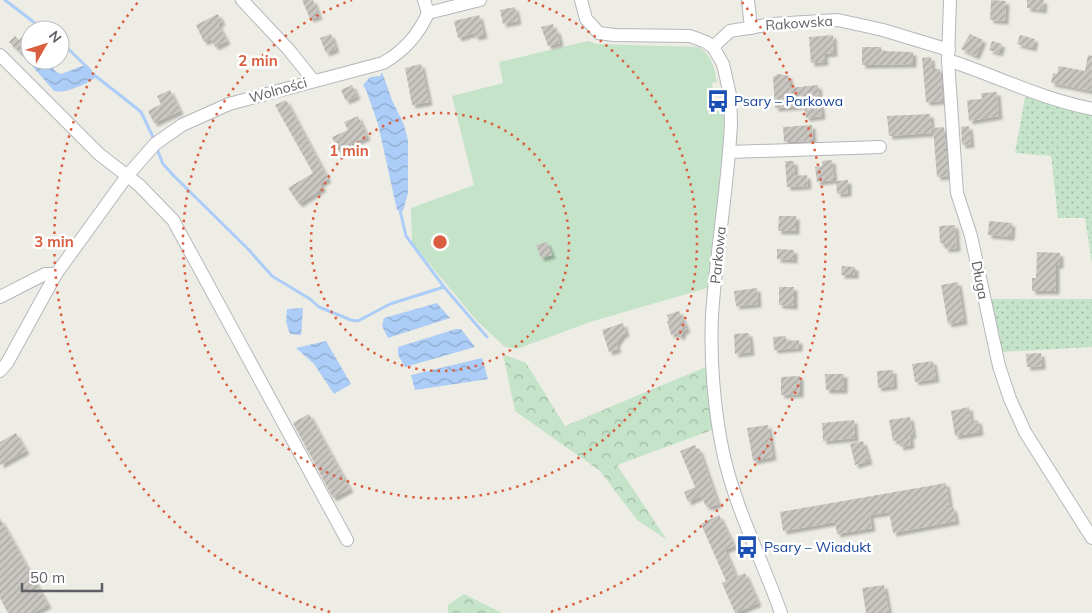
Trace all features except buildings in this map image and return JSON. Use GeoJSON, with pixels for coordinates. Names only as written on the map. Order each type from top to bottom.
{"type":"FeatureCollection","features":[{"type":"Feature","properties":{"kind":"street"},"geometry":{"type":"LineString","coordinates":[[242,0],[290,50],[313,80]]}},
{"type":"Feature","properties":{"kind":"street"},"geometry":{"type":"LineString","coordinates":[[424,0],[428,13],[480,0]]}},
{"type":"Feature","properties":{"kind":"street"},"geometry":{"type":"LineString","coordinates":[[581,0],[586,19],[599,33],[690,36],[698,38],[713,47]]}},
{"type":"Feature","properties":{"kind":"street"},"geometry":{"type":"LineString","coordinates":[[748,0],[750,28]]}},
{"type":"Feature","properties":{"kind":"street","name":"Długa"},"geometry":{"type":"LineString","coordinates":[[950,0],[949,55],[957,193],[971,236],[999,366],[1010,399],[1025,432],[1092,538]]}},
{"type":"Feature","properties":{"kind":"street","name":"Wolności"},"geometry":{"type":"LineString","coordinates":[[0,371],[7,363],[56,274],[127,176],[155,144],[182,125],[229,104],[313,80],[365,69],[390,59],[404,49],[421,30],[428,13]]}},
{"type":"Feature","properties":{"kind":"street","name":"Rakowska"},"geometry":{"type":"LineString","coordinates":[[713,47],[730,31],[838,20],[883,30],[949,55],[1022,90],[1065,104],[1092,109]]}},
{"type":"Feature","properties":{"kind":"street","name":"Parkowa"},"geometry":{"type":"LineString","coordinates":[[713,47],[723,64],[730,95],[730,152],[712,318],[712,357],[719,427],[728,474],[742,516],[781,613]]}},
{"type":"Feature","properties":{"kind":"street"},"geometry":{"type":"LineString","coordinates":[[0,55],[99,154],[127,176],[173,220],[347,540]]}},
{"type":"Feature","properties":{"kind":"street"},"geometry":{"type":"LineString","coordinates":[[730,152],[880,147]]}},
{"type":"Feature","properties":{"kind":"street"},"geometry":{"type":"LineString","coordinates":[[0,297],[45,274],[56,274]]}},
{"type":"Feature","properties":{"kind":"green space"},"geometry":{"type":"Polygon","coordinates":[[[588,41],[596,44],[699,47],[712,62],[717,82],[712,83],[715,111],[721,111],[724,116],[722,166],[707,288],[590,322],[517,349],[505,347],[478,322],[412,243],[411,208],[474,185],[452,96],[503,83],[499,62],[588,41]]]}},
{"type":"Feature","properties":{"kind":"green space"},"geometry":{"type":"Polygon","coordinates":[[[1025,97],[1092,115],[1092,263],[1085,218],[1058,218],[1051,156],[1015,153],[1025,97]]]}},
{"type":"Feature","properties":{"kind":"green space"},"geometry":{"type":"Polygon","coordinates":[[[988,299],[1092,299],[1092,347],[1000,352],[988,299]]]}},
{"type":"Feature","properties":{"kind":"green space"},"geometry":{"type":"Polygon","coordinates":[[[503,354],[526,363],[565,426],[708,366],[715,429],[617,465],[667,540],[637,520],[600,471],[515,411],[503,354]]]}},
{"type":"Feature","properties":{"kind":"green space"},"geometry":{"type":"Polygon","coordinates":[[[464,594],[502,613],[448,613],[448,605],[464,594]]]}},
{"type":"Feature","properties":{"kind":"water"},"geometry":{"type":"Polygon","coordinates":[[[82,66],[89,67],[96,77],[76,88],[58,92],[54,91],[36,70],[55,70],[61,74],[82,66]]]}},
{"type":"Feature","properties":{"kind":"water"},"geometry":{"type":"Polygon","coordinates":[[[382,72],[404,125],[408,140],[408,193],[403,211],[397,210],[378,124],[363,85],[370,77],[380,76],[382,72]]]}},
{"type":"Feature","properties":{"kind":"water"},"geometry":{"type":"Polygon","coordinates":[[[437,303],[450,318],[388,338],[382,326],[384,318],[437,303]]]}},
{"type":"Feature","properties":{"kind":"water"},"geometry":{"type":"Polygon","coordinates":[[[303,308],[301,335],[290,334],[286,322],[287,309],[303,308]]]}},
{"type":"Feature","properties":{"kind":"water"},"geometry":{"type":"Polygon","coordinates":[[[461,329],[475,347],[405,367],[398,355],[398,347],[461,329]]]}},
{"type":"Feature","properties":{"kind":"water"},"geometry":{"type":"Polygon","coordinates":[[[326,341],[351,384],[334,394],[314,364],[296,348],[326,341]]]}},
{"type":"Feature","properties":{"kind":"water"},"geometry":{"type":"Polygon","coordinates":[[[482,358],[488,379],[415,390],[411,375],[482,358]]]}},
{"type":"Feature","properties":{"kind":"waterway"},"geometry":{"type":"LineString","coordinates":[[5,0],[31,20]]}},
{"type":"Feature","properties":{"kind":"waterway"},"geometry":{"type":"LineString","coordinates":[[70,51],[89,69]]}},
{"type":"Feature","properties":{"kind":"waterway"},"geometry":{"type":"LineString","coordinates":[[93,74],[141,112],[153,137]]}},
{"type":"Feature","properties":{"kind":"waterway"},"geometry":{"type":"LineString","coordinates":[[157,149],[163,164],[248,249],[272,276],[310,299],[319,307],[358,321],[390,304],[444,287]]}},
{"type":"Feature","properties":{"kind":"waterway"},"geometry":{"type":"LineString","coordinates":[[400,210],[406,236],[444,287],[487,337]]}},
{"type":"Feature","properties":{"kind":"place","name":"Psary – Parkowa"},"geometry":{"type":"Point","coordinates":[718,101]}},
{"type":"Feature","properties":{"kind":"place","name":"Psary – Wiadukt"},"geometry":{"type":"Point","coordinates":[747,547]}}]}
